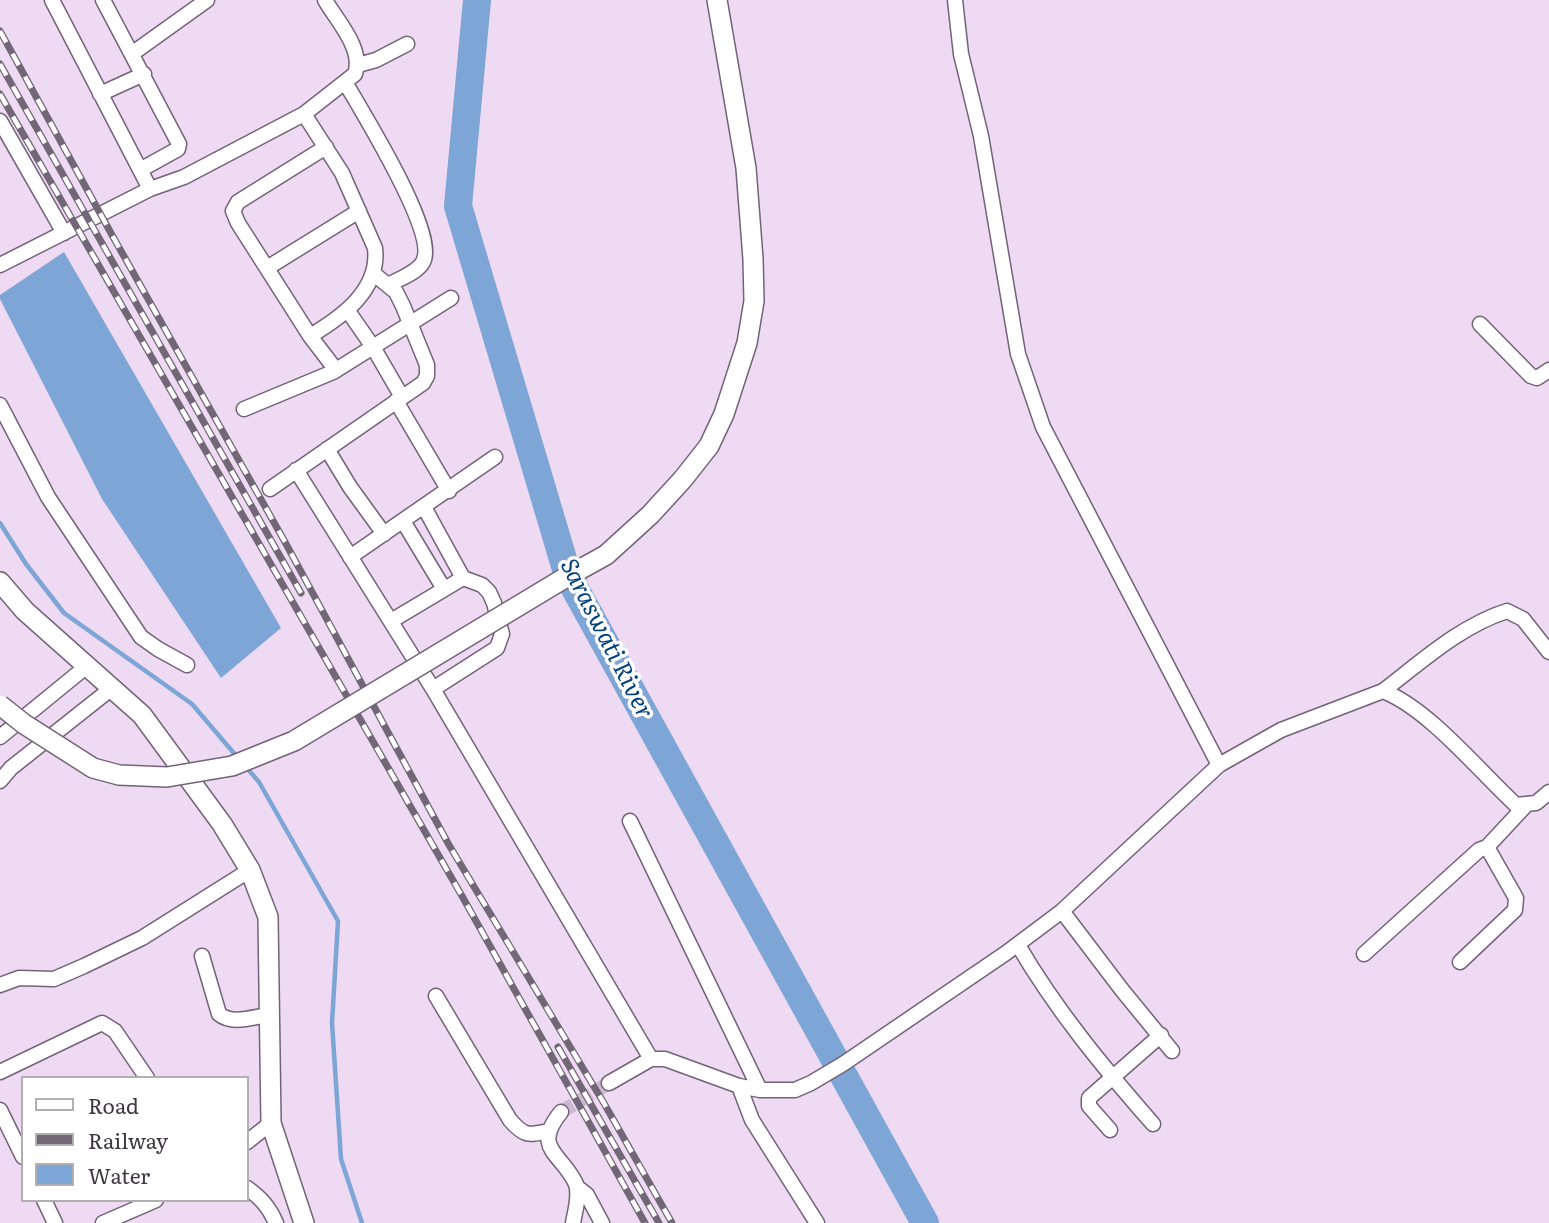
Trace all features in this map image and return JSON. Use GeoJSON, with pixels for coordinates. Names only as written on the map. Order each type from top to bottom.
{"type":"FeatureCollection","features":[{"type":"Feature","properties":{"kind":"street"},"geometry":{"type":"LineString","coordinates":[[52,0],[150,189]]}},
{"type":"Feature","properties":{"kind":"street"},"geometry":{"type":"LineString","coordinates":[[103,0],[179,144],[178,149],[141,170]]}},
{"type":"Feature","properties":{"kind":"street"},"geometry":{"type":"LineString","coordinates":[[133,53],[208,0]]}},
{"type":"Feature","properties":{"kind":"street"},"geometry":{"type":"LineString","coordinates":[[0,265],[150,189],[184,177],[304,114],[355,74],[358,65],[356,52],[325,0]]}},
{"type":"Feature","properties":{"kind":"street"},"geometry":{"type":"LineString","coordinates":[[0,705],[24,724],[93,768],[119,775],[167,777],[232,766],[294,741],[606,555],[650,515],[709,446],[735,383],[747,343],[754,301],[746,168],[717,0]]}},
{"type":"Feature","properties":{"kind":"street"},"geometry":{"type":"LineString","coordinates":[[955,0],[961,54],[981,136],[1018,354],[1043,427],[1219,765]]}},
{"type":"Feature","properties":{"kind":"street"},"geometry":{"type":"LineString","coordinates":[[358,65],[376,60],[407,44]]}},
{"type":"Feature","properties":{"kind":"street"},"geometry":{"type":"LineString","coordinates":[[100,94],[144,74]]}},
{"type":"Feature","properties":{"kind":"street"},"geometry":{"type":"LineString","coordinates":[[345,82],[404,188],[423,231],[425,260],[419,269],[388,285]]}},
{"type":"Feature","properties":{"kind":"street"},"geometry":{"type":"LineString","coordinates":[[304,114],[342,173],[375,248],[376,259],[374,275],[348,311],[310,336]]}},
{"type":"Feature","properties":{"kind":"street"},"geometry":{"type":"LineString","coordinates":[[0,121],[64,233]]}},
{"type":"Feature","properties":{"kind":"street"},"geometry":{"type":"LineString","coordinates":[[326,147],[238,202],[233,211],[310,336],[335,370]]}},
{"type":"Feature","properties":{"kind":"street"},"geometry":{"type":"LineString","coordinates":[[267,268],[359,211]]}},
{"type":"Feature","properties":{"kind":"street"},"geometry":{"type":"LineString","coordinates":[[270,489],[423,383],[427,376],[427,365],[396,292],[374,275]]}},
{"type":"Feature","properties":{"kind":"street"},"geometry":{"type":"LineString","coordinates":[[244,409],[335,370],[451,298]]}},
{"type":"Feature","properties":{"kind":"street"},"geometry":{"type":"LineString","coordinates":[[348,311],[373,347],[449,491]]}},
{"type":"Feature","properties":{"kind":"street"},"geometry":{"type":"LineString","coordinates":[[1480,324],[1531,376],[1537,378],[1549,370]]}},
{"type":"Feature","properties":{"kind":"street"},"geometry":{"type":"LineString","coordinates":[[0,405],[47,497],[141,636],[187,665]]}},
{"type":"Feature","properties":{"kind":"street"},"geometry":{"type":"LineString","coordinates":[[327,449],[384,534]]}},
{"type":"Feature","properties":{"kind":"street"},"geometry":{"type":"LineString","coordinates":[[350,557],[495,457]]}},
{"type":"Feature","properties":{"kind":"street"},"geometry":{"type":"LineString","coordinates":[[296,470],[433,689],[651,1059]]}},
{"type":"Feature","properties":{"kind":"street"},"geometry":{"type":"LineString","coordinates":[[424,507],[463,578],[482,585],[489,592],[502,634],[497,648],[433,689]]}},
{"type":"Feature","properties":{"kind":"street"},"geometry":{"type":"LineString","coordinates":[[403,522],[444,589]]}},
{"type":"Feature","properties":{"kind":"street"},"geometry":{"type":"LineString","coordinates":[[391,621],[463,578]]}},
{"type":"Feature","properties":{"kind":"street"},"geometry":{"type":"LineString","coordinates":[[0,582],[25,611],[142,715],[222,824],[250,870],[268,917],[271,1123],[304,1223]]}},
{"type":"Feature","properties":{"kind":"street"},"geometry":{"type":"LineString","coordinates":[[609,1083],[651,1059],[665,1059],[739,1086],[760,1090],[795,1090],[811,1083],[844,1064],[1062,911],[1219,765],[1281,730],[1383,691],[1457,636],[1492,616],[1507,611],[1523,619],[1549,652]]}},
{"type":"Feature","properties":{"kind":"street"},"geometry":{"type":"LineString","coordinates":[[0,737],[87,667]]}},
{"type":"Feature","properties":{"kind":"street"},"geometry":{"type":"LineString","coordinates":[[0,781],[11,768],[112,688]]}},
{"type":"Feature","properties":{"kind":"street"},"geometry":{"type":"LineString","coordinates":[[1383,691],[1401,698],[1423,715],[1516,806],[1547,800]]}},
{"type":"Feature","properties":{"kind":"street"},"geometry":{"type":"LineString","coordinates":[[1364,954],[1479,850],[1487,847],[1527,804]]}},
{"type":"Feature","properties":{"kind":"street"},"geometry":{"type":"LineString","coordinates":[[630,821],[760,1090]]}},
{"type":"Feature","properties":{"kind":"street"},"geometry":{"type":"LineString","coordinates":[[1460,962],[1515,910],[1516,898],[1487,847]]}},
{"type":"Feature","properties":{"kind":"street"},"geometry":{"type":"LineString","coordinates":[[1,980],[54,979],[84,967],[142,937],[250,870]]}},
{"type":"Feature","properties":{"kind":"street"},"geometry":{"type":"LineString","coordinates":[[1062,911],[1172,1051]]}},
{"type":"Feature","properties":{"kind":"street"},"geometry":{"type":"LineString","coordinates":[[1017,944],[1040,983],[1071,1026],[1153,1124]]}},
{"type":"Feature","properties":{"kind":"street"},"geometry":{"type":"LineString","coordinates":[[202,956],[219,1014],[233,1020],[269,1015]]}},
{"type":"Feature","properties":{"kind":"street"},"geometry":{"type":"LineString","coordinates":[[436,996],[510,1120],[520,1132],[527,1135],[549,1131]]}},
{"type":"Feature","properties":{"kind":"street"},"geometry":{"type":"LineString","coordinates":[[0,1072],[102,1023],[115,1031],[146,1076]]}},
{"type":"Feature","properties":{"kind":"street"},"geometry":{"type":"LineString","coordinates":[[1110,1129],[1096,1115],[1088,1102],[1089,1098],[1161,1035]]}},
{"type":"Feature","properties":{"kind":"street"},"geometry":{"type":"LineString","coordinates":[[739,1086],[752,1120],[817,1223]]}},
{"type":"Feature","properties":{"kind":"street"},"geometry":{"type":"LineString","coordinates":[[0,1110],[21,1153]]}},
{"type":"Feature","properties":{"kind":"street"},"geometry":{"type":"LineString","coordinates":[[561,1112],[551,1124],[546,1139],[549,1148],[577,1187],[586,1195],[603,1223]]}},
{"type":"Feature","properties":{"kind":"street"},"geometry":{"type":"LineString","coordinates":[[248,1141],[271,1123]]}},
{"type":"Feature","properties":{"kind":"street"},"geometry":{"type":"LineString","coordinates":[[573,1223],[577,1187]]}},
{"type":"Feature","properties":{"kind":"street"},"geometry":{"type":"LineString","coordinates":[[248,1189],[270,1209],[276,1223]]}},
{"type":"Feature","properties":{"kind":"street"},"geometry":{"type":"LineString","coordinates":[[45,1202],[55,1223]]}},
{"type":"Feature","properties":{"kind":"street"},"geometry":{"type":"LineString","coordinates":[[103,1223],[151,1202]]}},
{"type":"Feature","properties":{"kind":"water"},"geometry":{"type":"Polygon","coordinates":[[[64,252],[281,628],[221,678],[102,499],[0,299],[0,295],[64,252]]]}},
{"type":"Feature","properties":{"kind":"waterway","name":"Saraswati River"},"geometry":{"type":"LineString","coordinates":[[477,0],[458,206],[568,576],[925,1223]]}},
{"type":"Feature","properties":{"kind":"waterway"},"geometry":{"type":"LineString","coordinates":[[0,523],[26,564],[64,613],[192,704],[238,758]]}},
{"type":"Feature","properties":{"kind":"waterway"},"geometry":{"type":"LineString","coordinates":[[246,767],[259,782],[338,921],[332,1023],[341,1159],[362,1223]]}},
{"type":"Feature","properties":{"kind":"tunnel"},"geometry":{"type":"LineString","coordinates":[[561,1112],[609,1083]]}},
{"type":"Feature","properties":{"kind":"railway"},"geometry":{"type":"LineString","coordinates":[[0,31],[285,542],[449,845],[605,1105],[672,1223]]}},
{"type":"Feature","properties":{"kind":"railway"},"geometry":{"type":"LineString","coordinates":[[0,64],[301,593]]}},
{"type":"Feature","properties":{"kind":"railway"},"geometry":{"type":"LineString","coordinates":[[0,94],[462,896],[645,1223]]}},
{"type":"Feature","properties":{"kind":"railway"},"geometry":{"type":"LineString","coordinates":[[558,1047],[659,1223]]}}]}
